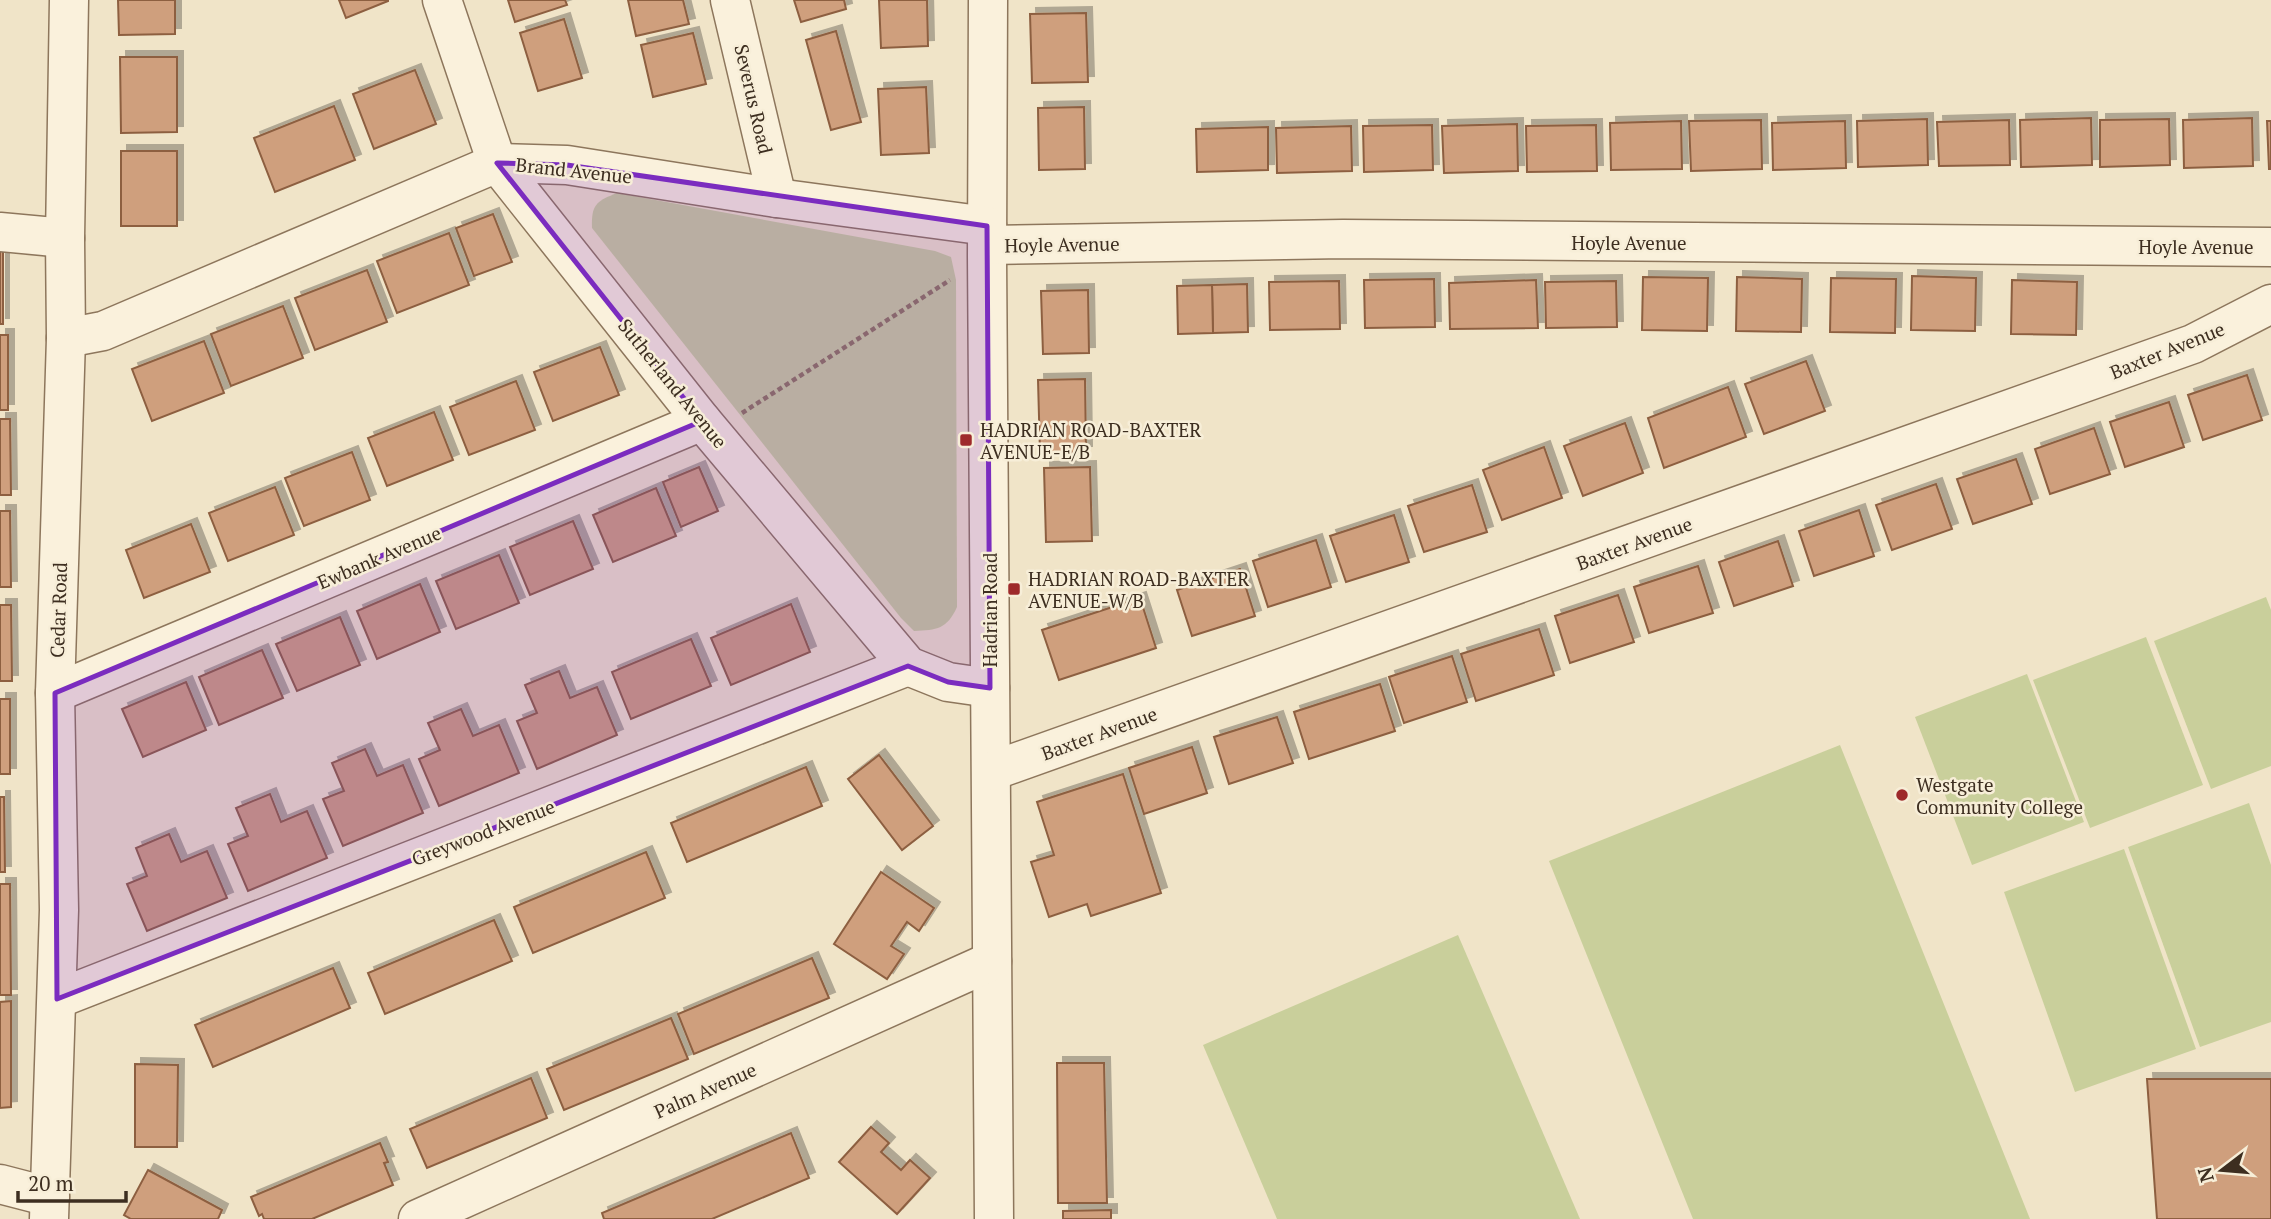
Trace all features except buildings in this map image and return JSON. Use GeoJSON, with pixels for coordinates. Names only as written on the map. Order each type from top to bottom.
{"type":"FeatureCollection","features":[{"type":"Feature","properties":{"kind":"street","name":"Cedar Road"},"geometry":{"type":"LineString","coordinates":[[49,1208],[60,910],[55,693],[66,338],[69,0]]}},
{"type":"Feature","properties":{"kind":"street","name":"Sutherland Avenue"},"geometry":{"type":"LineString","coordinates":[[442,0],[497,163],[707,427],[908,666],[948,682],[990,688]]}},
{"type":"Feature","properties":{"kind":"street","name":"Severus Road"},"geometry":{"type":"LineString","coordinates":[[730,0],[777,198]]}},
{"type":"Feature","properties":{"kind":"street","name":"Hadrian Road"},"geometry":{"type":"LineString","coordinates":[[988,0],[987,242],[994,1219]]}},
{"type":"Feature","properties":{"kind":"street","name":"Brand Avenue"},"geometry":{"type":"LineString","coordinates":[[66,338],[103,331],[497,163],[567,165],[777,198],[987,242]]}},
{"type":"Feature","properties":{"kind":"street"},"geometry":{"type":"LineString","coordinates":[[0,232],[65,238]]}},
{"type":"Feature","properties":{"kind":"street","name":"Hoyle Avenue"},"geometry":{"type":"LineString","coordinates":[[987,242],[1343,239],[2271,247]]}},
{"type":"Feature","properties":{"kind":"street","name":"Baxter Avenue"},"geometry":{"type":"LineString","coordinates":[[992,771],[2193,344],[2271,304]]}},
{"type":"Feature","properties":{"kind":"street","name":"Ewbank Avenue"},"geometry":{"type":"LineString","coordinates":[[55,693],[707,427]]}},
{"type":"Feature","properties":{"kind":"street","name":"Greywood Avenue"},"geometry":{"type":"LineString","coordinates":[[58,999],[908,666]]}},
{"type":"Feature","properties":{"kind":"street","name":"Palm Avenue"},"geometry":{"type":"LineString","coordinates":[[418,1219],[992,961]]}},
{"type":"Feature","properties":{"kind":"street"},"geometry":{"type":"LineString","coordinates":[[0,1184],[49,1208]]}},
{"type":"Feature","properties":{"kind":"path"},"geometry":{"type":"LineString","coordinates":[[707,427],[987,242]]}},
{"type":"Feature","properties":{"kind":"highlighted area"},"geometry":{"type":"Polygon","coordinates":[[[497,163],[567,165],[987,226],[990,688],[948,682],[908,666],[57,999],[55,693],[702,421],[497,163]]]}},
{"type":"Feature","properties":{"kind":"green space"},"geometry":{"type":"Polygon","coordinates":[[[617,193],[935,251],[951,257],[956,280],[957,607],[945,624],[935,629],[914,631],[901,618],[592,228],[594,208],[605,198],[617,193]]]}},
{"type":"Feature","properties":{"kind":"green space"},"geometry":{"type":"Polygon","coordinates":[[[2266,597],[2271,610],[2271,766],[2211,789],[2154,641],[2266,597]]]}},
{"type":"Feature","properties":{"kind":"green space"},"geometry":{"type":"Polygon","coordinates":[[[2146,637],[2203,785],[2090,828],[2033,680],[2146,637]]]}},
{"type":"Feature","properties":{"kind":"green space"},"geometry":{"type":"Polygon","coordinates":[[[2027,674],[2084,822],[1972,865],[1915,717],[2027,674]]]}},
{"type":"Feature","properties":{"kind":"green space"},"geometry":{"type":"Polygon","coordinates":[[[1840,745],[2030,1219],[1693,1219],[1549,861],[1840,745]]]}},
{"type":"Feature","properties":{"kind":"green space"},"geometry":{"type":"Polygon","coordinates":[[[2249,803],[2271,865],[2271,1022],[2200,1047],[2128,847],[2249,803]]]}},
{"type":"Feature","properties":{"kind":"green space"},"geometry":{"type":"Polygon","coordinates":[[[2124,849],[2196,1049],[2075,1092],[2004,892],[2124,849]]]}},
{"type":"Feature","properties":{"kind":"green space"},"geometry":{"type":"Polygon","coordinates":[[[1458,935],[1580,1219],[1277,1219],[1203,1045],[1458,935]]]}},
{"type":"Feature","properties":{"kind":"place","name":"HADRIAN ROAD-BAXTER AVENUE-E/B"},"geometry":{"type":"Point","coordinates":[966,440]}},
{"type":"Feature","properties":{"kind":"place","name":"HADRIAN ROAD-BAXTER AVENUE-W/B"},"geometry":{"type":"Point","coordinates":[1014,589]}},
{"type":"Feature","properties":{"kind":"place","name":"Westgate Community College"},"geometry":{"type":"Point","coordinates":[1902,795]}}]}
